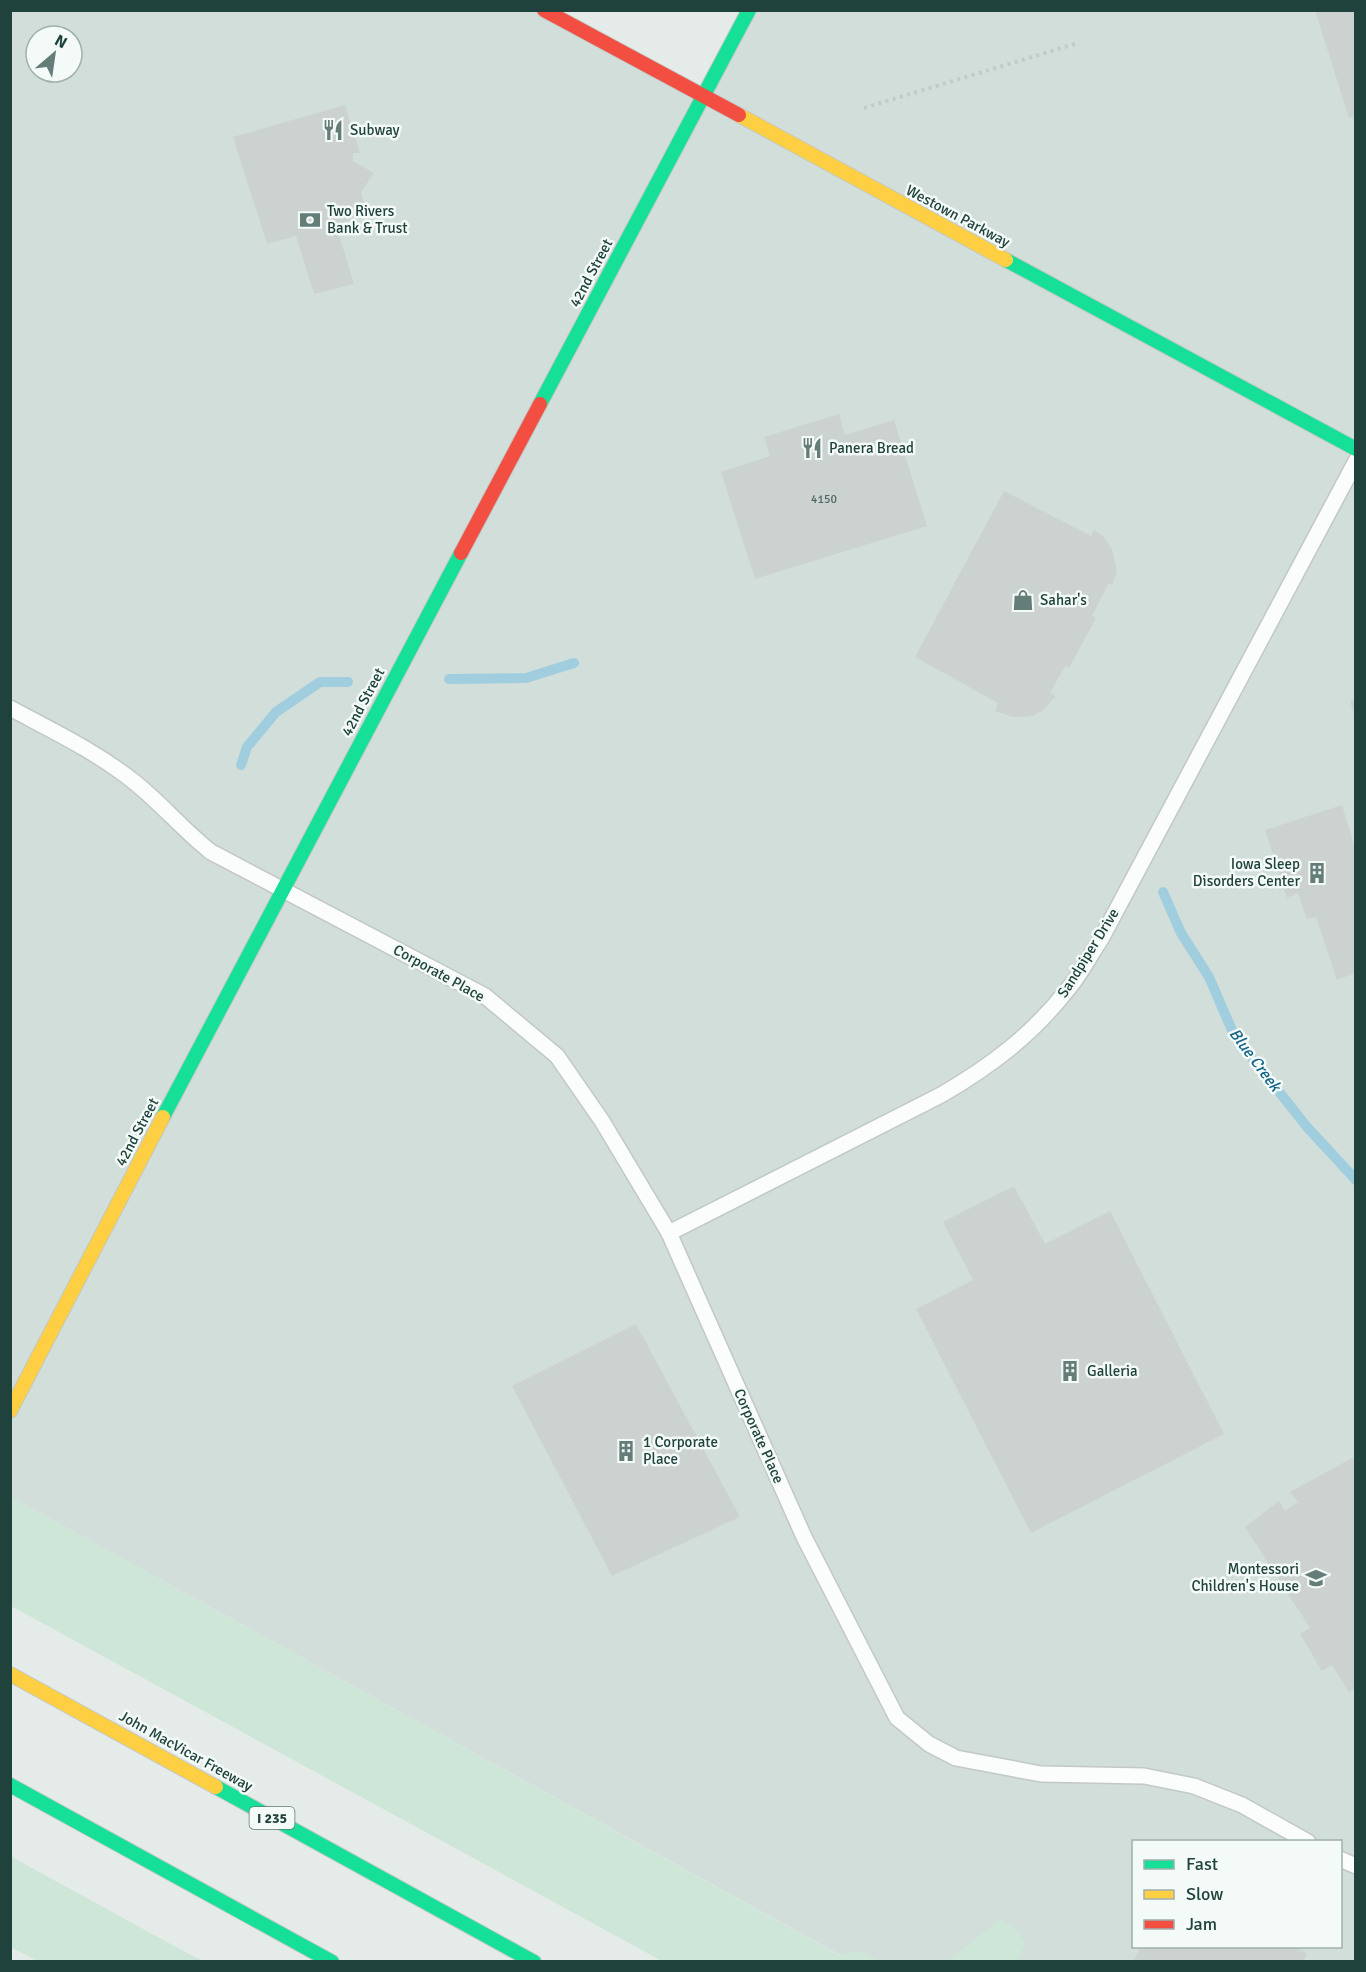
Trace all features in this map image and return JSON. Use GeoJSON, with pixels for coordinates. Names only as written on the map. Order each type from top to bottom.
{"type":"FeatureCollection","features":[{"type":"Feature","properties":{"kind":"main road","name":"Westown Parkway"},"geometry":{"type":"LineString","coordinates":[[544,10],[1356,449]]}},
{"type":"Feature","properties":{"kind":"main road","name":"42nd Street"},"geometry":{"type":"LineString","coordinates":[[10,1411],[283,889],[749,10]]}},
{"type":"Feature","properties":{"kind":"main road","name":"John MacVicar Freeway"},"geometry":{"type":"LineString","coordinates":[[10,1674],[534,1962]]}},
{"type":"Feature","properties":{"kind":"main road"},"geometry":{"type":"LineString","coordinates":[[10,1787],[332,1962]]}},
{"type":"Feature","properties":{"kind":"lane","name":"Sandpiper Drive"},"geometry":{"type":"LineString","coordinates":[[669,1233],[942,1095],[978,1074],[1043,1020],[1070,987],[1101,939],[1356,460]]}},
{"type":"Feature","properties":{"kind":"lane","name":"Corporate Place"},"geometry":{"type":"LineString","coordinates":[[10,708],[94,752],[135,782],[211,852],[485,996],[557,1056],[602,1121],[669,1233],[804,1537],[897,1718],[929,1744],[956,1758],[1041,1774],[1144,1776],[1194,1786],[1242,1805],[1304,1840]]}},
{"type":"Feature","properties":{"kind":"lane"},"geometry":{"type":"LineString","coordinates":[[1342,1859],[1356,1866]]}},
{"type":"Feature","properties":{"kind":"path"},"geometry":{"type":"LineString","coordinates":[[864,108],[1078,43]]}},
{"type":"Feature","properties":{"kind":"shaded area"},"geometry":{"type":"Polygon","coordinates":[[[11,11],[544,11],[703,97],[749,11],[1355,11],[1355,1961],[851,1961],[11,1497],[11,11]]]}},
{"type":"Feature","properties":{"kind":"green space"},"geometry":{"type":"Polygon","coordinates":[[[11,1497],[841,1956],[857,1950],[880,1961],[662,1961],[11,1606],[11,1497]]]}},
{"type":"Feature","properties":{"kind":"green space"},"geometry":{"type":"Polygon","coordinates":[[[10,1856],[203,1961],[37,1961],[11,1947],[10,1856]]]}},
{"type":"Feature","properties":{"kind":"green space"},"geometry":{"type":"Polygon","coordinates":[[[1001,1919],[1015,1927],[1026,1944],[1016,1961],[949,1961],[976,1938],[1001,1919]]]}},
{"type":"Feature","properties":{"kind":"building"},"geometry":{"type":"Polygon","coordinates":[[[1315,10],[1356,10],[1356,116],[1349,118],[1315,10]]]}},
{"type":"Feature","properties":{"kind":"building"},"geometry":{"type":"Polygon","coordinates":[[[345,105],[360,153],[353,153],[353,161],[374,173],[361,192],[367,214],[336,225],[354,284],[314,294],[296,236],[267,244],[233,137],[345,105]]]}},
{"type":"Feature","properties":{"kind":"building"},"geometry":{"type":"Polygon","coordinates":[[[839,414],[845,435],[894,420],[927,526],[755,579],[721,472],[770,456],[764,437],[839,414]]]}},
{"type":"Feature","properties":{"kind":"building","name":"Sahar's"},"geometry":{"type":"Polygon","coordinates":[[[1004,491],[1091,536],[1094,530],[1102,535],[1112,549],[1117,572],[1112,585],[1109,583],[1092,616],[1096,618],[1069,668],[1065,666],[1050,693],[1056,696],[1043,710],[1032,716],[1013,717],[995,711],[998,703],[915,657],[1004,491]]]}},
{"type":"Feature","properties":{"kind":"building"},"geometry":{"type":"Polygon","coordinates":[[[1356,699],[1356,718],[1355,718],[1350,701],[1356,699]]]}},
{"type":"Feature","properties":{"kind":"building","name":"Iowa Sleep Disorders Center"},"geometry":{"type":"Polygon","coordinates":[[[1342,805],[1356,852],[1356,973],[1337,980],[1316,917],[1307,919],[1298,893],[1287,898],[1265,830],[1342,805]]]}},
{"type":"Feature","properties":{"kind":"building","name":"Galleria"},"geometry":{"type":"Polygon","coordinates":[[[1014,1186],[1045,1244],[1110,1211],[1224,1434],[1031,1533],[916,1309],[973,1280],[943,1222],[1014,1186]]]}},
{"type":"Feature","properties":{"kind":"building","name":"1 Corporate Place"},"geometry":{"type":"Polygon","coordinates":[[[636,1324],[740,1517],[612,1576],[512,1386],[636,1324]]]}},
{"type":"Feature","properties":{"kind":"building","name":"Montessori Children's House"},"geometry":{"type":"Polygon","coordinates":[[[1356,1456],[1356,1688],[1349,1692],[1332,1665],[1322,1671],[1300,1634],[1310,1628],[1245,1527],[1279,1501],[1285,1511],[1298,1502],[1290,1492],[1356,1456]]]}},
{"type":"Feature","properties":{"kind":"building"},"geometry":{"type":"Polygon","coordinates":[[[1140,1948],[1297,1948],[1307,1954],[1303,1962],[1133,1962],[1140,1948]]]}},
{"type":"Feature","properties":{"kind":"waterway","name":"Blue Creek"},"geometry":{"type":"LineString","coordinates":[[449,679],[526,678],[574,663]]}},
{"type":"Feature","properties":{"kind":"waterway","name":"Blue Creek"},"geometry":{"type":"LineString","coordinates":[[241,765],[247,747],[276,712],[320,682],[348,682]]}},
{"type":"Feature","properties":{"kind":"waterway","name":"Blue Creek"},"geometry":{"type":"LineString","coordinates":[[1163,892],[1181,933],[1209,977],[1234,1035],[1307,1127],[1356,1180]]}},
{"type":"Feature","properties":{"kind":"traffic: fast"},"geometry":{"type":"LineString","coordinates":[[540,404],[749,10]]}},
{"type":"Feature","properties":{"kind":"traffic: fast"},"geometry":{"type":"LineString","coordinates":[[1006,260],[1356,449]]}},
{"type":"Feature","properties":{"kind":"traffic: fast"},"geometry":{"type":"LineString","coordinates":[[163,1117],[461,553]]}},
{"type":"Feature","properties":{"kind":"traffic: fast"},"geometry":{"type":"LineString","coordinates":[[10,1785],[332,1962]]}},
{"type":"Feature","properties":{"kind":"traffic: fast"},"geometry":{"type":"LineString","coordinates":[[216,1787],[534,1962]]}},
{"type":"Feature","properties":{"kind":"traffic: slow"},"geometry":{"type":"LineString","coordinates":[[739,115],[1006,260]]}},
{"type":"Feature","properties":{"kind":"traffic: slow"},"geometry":{"type":"LineString","coordinates":[[10,1411],[163,1117]]}},
{"type":"Feature","properties":{"kind":"traffic: slow"},"geometry":{"type":"LineString","coordinates":[[10,1674],[216,1787]]}},
{"type":"Feature","properties":{"kind":"traffic: jam"},"geometry":{"type":"LineString","coordinates":[[544,10],[739,115]]}},
{"type":"Feature","properties":{"kind":"traffic: jam"},"geometry":{"type":"LineString","coordinates":[[461,553],[540,404]]}},
{"type":"Feature","properties":{"kind":"place","name":"Subway"},"geometry":{"type":"Point","coordinates":[333,130]}},
{"type":"Feature","properties":{"kind":"place","name":"Two Rivers Bank & Trust"},"geometry":{"type":"Point","coordinates":[310,220]}},
{"type":"Feature","properties":{"kind":"place","name":"Panera Bread"},"geometry":{"type":"Point","coordinates":[812,448]}},
{"type":"Feature","properties":{"kind":"place","name":"Sahar's"},"geometry":{"type":"Point","coordinates":[1023,600]}},
{"type":"Feature","properties":{"kind":"place","name":"Iowa Sleep Disorders Center"},"geometry":{"type":"Point","coordinates":[1317,873]}},
{"type":"Feature","properties":{"kind":"place","name":"Galleria"},"geometry":{"type":"Point","coordinates":[1070,1371]}},
{"type":"Feature","properties":{"kind":"place","name":"1 Corporate Place"},"geometry":{"type":"Point","coordinates":[626,1451]}},
{"type":"Feature","properties":{"kind":"place","name":"Montessori Children's House"},"geometry":{"type":"Point","coordinates":[1316,1578]}}]}
